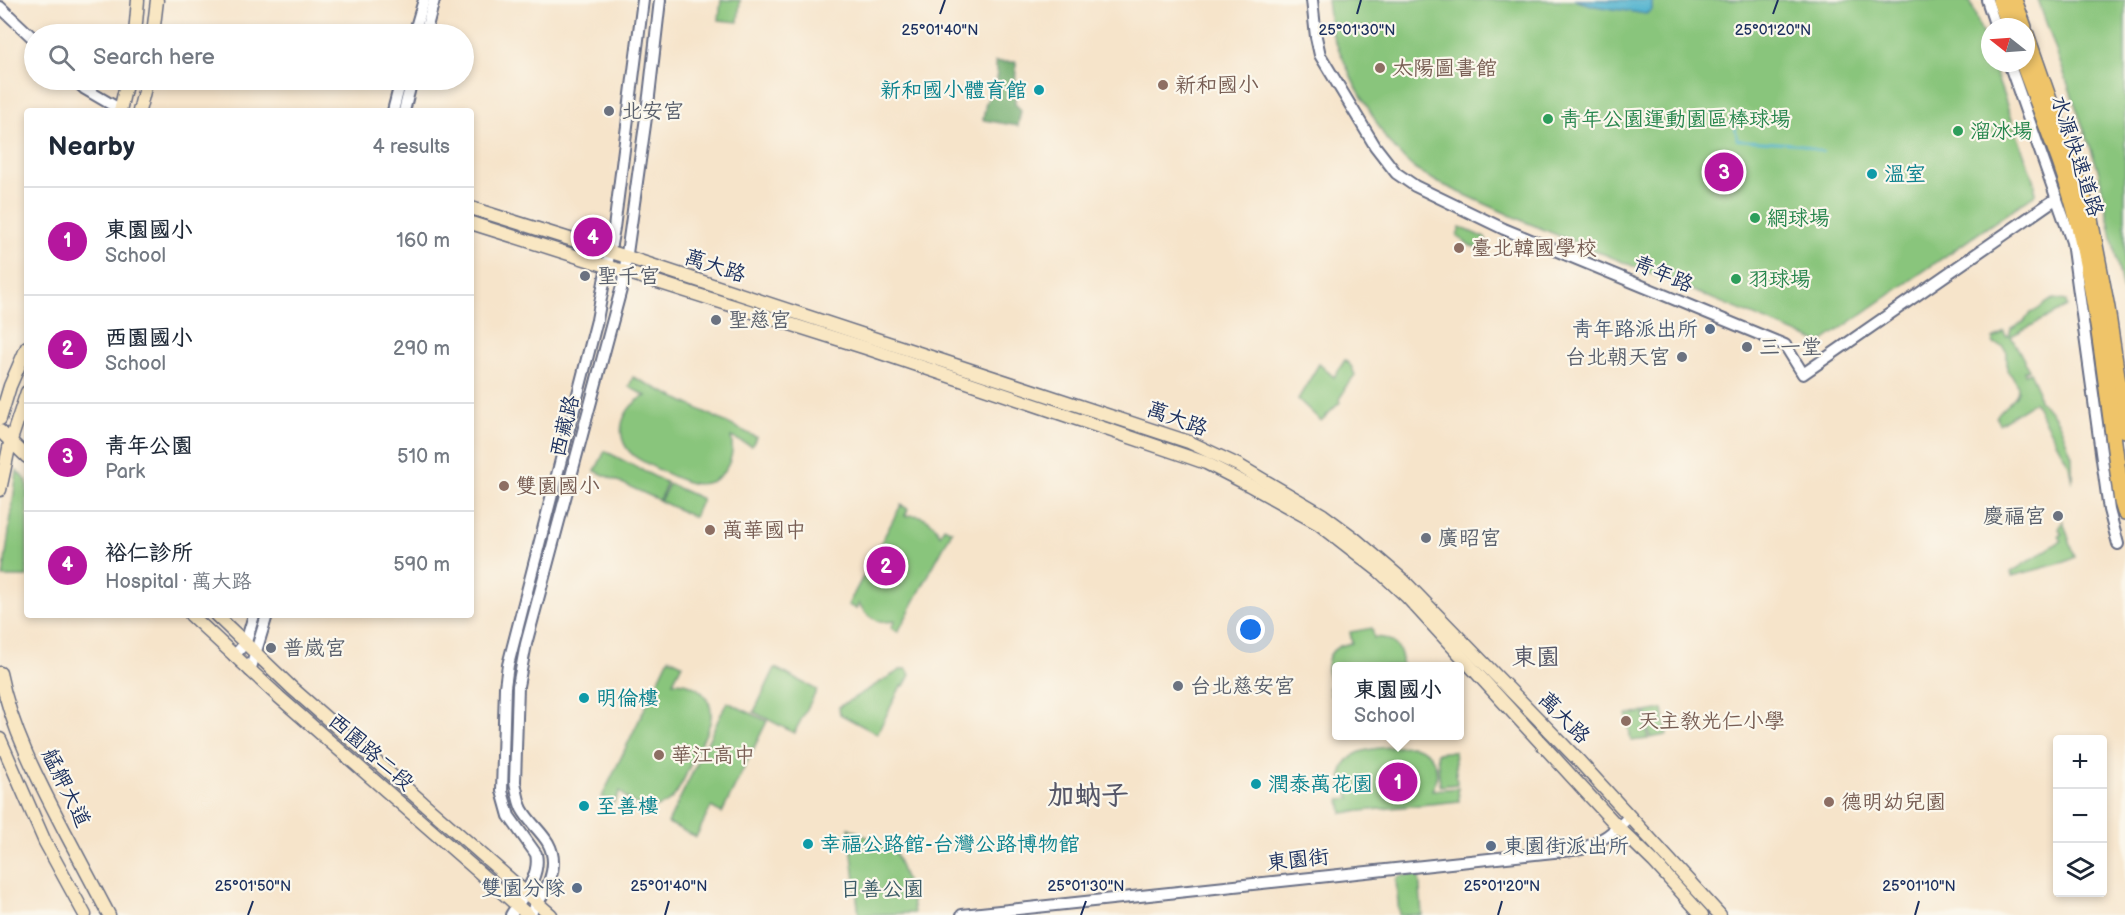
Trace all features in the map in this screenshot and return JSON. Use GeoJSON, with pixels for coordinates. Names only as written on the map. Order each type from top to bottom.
{"type":"FeatureCollection","features":[{"type":"Feature","properties":{"kind":"highway"},"geometry":{"type":"LineString","coordinates":[[2000,0],[2007,18]]}},
{"type":"Feature","properties":{"kind":"highway"},"geometry":{"type":"LineString","coordinates":[[2014,0],[2021,18]]}},
{"type":"Feature","properties":{"kind":"highway","name":"水源快速道路"},"geometry":{"type":"LineString","coordinates":[[2035,60],[2089,214],[2108,308],[2125,430]]}},
{"type":"Feature","properties":{"kind":"highway","name":"水源快速道路"},"geometry":{"type":"LineString","coordinates":[[2026,72],[2066,181],[2078,222],[2096,311],[2125,512]]}},
{"type":"Feature","properties":{"kind":"main road"},"geometry":{"type":"LineString","coordinates":[[136,24],[138,0]]}},
{"type":"Feature","properties":{"kind":"main road"},"geometry":{"type":"LineString","coordinates":[[154,24],[157,0]]}},
{"type":"Feature","properties":{"kind":"main road"},"geometry":{"type":"LineString","coordinates":[[123,108],[126,90]]}},
{"type":"Feature","properties":{"kind":"main road"},"geometry":{"type":"LineString","coordinates":[[140,108],[144,90]]}},
{"type":"Feature","properties":{"kind":"main road","name":"萬大路"},"geometry":{"type":"LineString","coordinates":[[474,209],[1189,442],[1215,453],[1284,491],[1354,538],[1403,580],[1580,762],[1720,915]]}},
{"type":"Feature","properties":{"kind":"main road","name":"萬大路"},"geometry":{"type":"LineString","coordinates":[[474,224],[845,341],[1183,455],[1249,485],[1319,524],[1352,548],[1406,596],[1702,915]]}},
{"type":"Feature","properties":{"kind":"main road"},"geometry":{"type":"LineString","coordinates":[[24,354],[1,412],[24,432]]}},
{"type":"Feature","properties":{"kind":"main road"},"geometry":{"type":"LineString","coordinates":[[0,490],[5,436],[16,425],[24,401]]}},
{"type":"Feature","properties":{"kind":"main road"},"geometry":{"type":"LineString","coordinates":[[5,436],[24,455]]}},
{"type":"Feature","properties":{"kind":"main road","name":"西園路二段"},"geometry":{"type":"LineString","coordinates":[[194,618],[514,910],[529,915]]}},
{"type":"Feature","properties":{"kind":"main road","name":"西園路二段"},"geometry":{"type":"LineString","coordinates":[[219,618],[246,642],[256,655],[550,915]]}},
{"type":"Feature","properties":{"kind":"main road","name":"艋舺大道"},"geometry":{"type":"LineString","coordinates":[[0,673],[2,688],[11,714],[38,780],[109,915]]}},
{"type":"Feature","properties":{"kind":"main road","name":"艋舺大道"},"geometry":{"type":"LineString","coordinates":[[0,739],[45,842],[85,915]]}},
{"type":"Feature","properties":{"kind":"street"},"geometry":{"type":"LineString","coordinates":[[417,24],[424,0]]}},
{"type":"Feature","properties":{"kind":"street"},"geometry":{"type":"LineString","coordinates":[[428,24],[434,0]]}},
{"type":"Feature","properties":{"kind":"street","name":"西藏路"},"geometry":{"type":"LineString","coordinates":[[514,910],[537,870],[536,854],[509,816],[502,791],[508,665],[595,329],[626,141],[643,0]]}},
{"type":"Feature","properties":{"kind":"street","name":"西藏路"},"geometry":{"type":"LineString","coordinates":[[529,915],[549,881],[553,871],[553,862],[548,844],[526,815],[518,798],[515,782],[518,686],[526,644],[625,273],[660,0]]}},
{"type":"Feature","properties":{"kind":"street","name":"青年路"},"geometry":{"type":"LineString","coordinates":[[1312,0],[1320,55],[1375,146],[1396,172],[1415,186],[1504,229],[1785,345],[1803,374],[2057,198]]}},
{"type":"Feature","properties":{"kind":"street"},"geometry":{"type":"LineString","coordinates":[[1987,0],[1993,18]]}},
{"type":"Feature","properties":{"kind":"street"},"geometry":{"type":"LineString","coordinates":[[0,8],[24,30]]}},
{"type":"Feature","properties":{"kind":"street"},"geometry":{"type":"LineString","coordinates":[[2012,72],[2072,242],[2109,510],[2118,544]]}},
{"type":"Feature","properties":{"kind":"street"},"geometry":{"type":"LineString","coordinates":[[87,90],[117,108]]}},
{"type":"Feature","properties":{"kind":"street"},"geometry":{"type":"LineString","coordinates":[[394,108],[399,90]]}},
{"type":"Feature","properties":{"kind":"street"},"geometry":{"type":"LineString","coordinates":[[405,108],[409,90]]}},
{"type":"Feature","properties":{"kind":"street"},"geometry":{"type":"LineString","coordinates":[[234,656],[246,642],[253,618]]}},
{"type":"Feature","properties":{"kind":"street"},"geometry":{"type":"LineString","coordinates":[[250,671],[266,618]]}},
{"type":"Feature","properties":{"kind":"street","name":"東園街"},"geometry":{"type":"LineString","coordinates":[[962,915],[1582,849],[1598,843],[1619,828],[1629,817]]}},
{"type":"Feature","properties":{"kind":"green space"},"geometry":{"type":"Polygon","coordinates":[[[721,0],[740,0],[738,22],[719,20],[721,0]]]}},
{"type":"Feature","properties":{"kind":"green space"},"geometry":{"type":"Polygon","coordinates":[[[1327,0],[1970,0],[1981,31],[1981,72],[1995,72],[2035,185],[2035,194],[1820,343],[1523,221],[1439,183],[1416,170],[1386,139],[1354,83],[1331,32],[1327,0]]]}},
{"type":"Feature","properties":{"kind":"green space"},"geometry":{"type":"Polygon","coordinates":[[[2038,0],[2125,0],[2125,302],[2098,169],[2038,0]]]}},
{"type":"Feature","properties":{"kind":"green space"},"geometry":{"type":"Polygon","coordinates":[[[995,62],[1016,62],[1015,104],[1021,110],[1018,126],[983,120],[986,102],[998,84],[995,62]]]}},
{"type":"Feature","properties":{"kind":"green space"},"geometry":{"type":"Polygon","coordinates":[[[1460,227],[1485,238],[1487,242],[1485,249],[1471,246],[1457,236],[1460,227]]]}},
{"type":"Feature","properties":{"kind":"green space"},"geometry":{"type":"Polygon","coordinates":[[[2055,299],[2066,301],[2067,307],[2011,336],[2029,369],[2024,371],[2025,374],[2030,372],[2037,387],[2039,401],[2051,411],[2060,425],[2072,456],[2072,483],[2069,465],[2034,402],[1999,424],[1996,418],[1998,413],[2015,397],[2018,388],[2007,370],[2007,352],[2002,346],[1993,343],[1993,339],[2004,332],[2006,336],[2009,336],[2011,329],[2024,322],[2030,313],[2055,299]]]}},
{"type":"Feature","properties":{"kind":"green space"},"geometry":{"type":"Polygon","coordinates":[[[1345,360],[1355,375],[1344,389],[1339,399],[1340,402],[1321,421],[1298,399],[1319,364],[1334,377],[1345,360]]]}},
{"type":"Feature","properties":{"kind":"green space"},"geometry":{"type":"Polygon","coordinates":[[[633,377],[756,437],[752,446],[731,437],[729,464],[718,477],[701,484],[686,482],[644,462],[626,447],[621,430],[631,406],[646,396],[629,387],[633,377]]]}},
{"type":"Feature","properties":{"kind":"green space"},"geometry":{"type":"Polygon","coordinates":[[[605,451],[667,483],[659,500],[595,471],[605,451]]]}},
{"type":"Feature","properties":{"kind":"green space"},"geometry":{"type":"Polygon","coordinates":[[[17,471],[24,478],[24,577],[3,577],[17,471]]]}},
{"type":"Feature","properties":{"kind":"green space"},"geometry":{"type":"Polygon","coordinates":[[[669,484],[702,499],[694,517],[660,501],[669,484]]]}},
{"type":"Feature","properties":{"kind":"green space"},"geometry":{"type":"Polygon","coordinates":[[[901,505],[908,509],[905,516],[926,519],[934,525],[940,535],[944,527],[952,531],[898,632],[891,628],[895,621],[878,621],[865,613],[859,603],[856,609],[848,605],[901,505]]]}},
{"type":"Feature","properties":{"kind":"green space"},"geometry":{"type":"Polygon","coordinates":[[[2063,521],[2075,557],[2065,562],[2012,576],[2011,572],[2061,541],[2058,536],[2062,534],[2059,529],[2063,521]]]}},
{"type":"Feature","properties":{"kind":"green space"},"geometry":{"type":"Polygon","coordinates":[[[1372,628],[1374,638],[1386,639],[1395,644],[1401,654],[1402,662],[1332,662],[1332,682],[1327,671],[1328,660],[1338,647],[1352,643],[1350,632],[1372,628]]]}},
{"type":"Feature","properties":{"kind":"green space"},"geometry":{"type":"Polygon","coordinates":[[[669,658],[682,664],[673,682],[681,682],[696,688],[707,699],[711,714],[710,723],[680,787],[669,801],[662,805],[647,807],[632,802],[620,791],[614,803],[602,797],[669,658]]]}},
{"type":"Feature","properties":{"kind":"green space"},"geometry":{"type":"Polygon","coordinates":[[[775,668],[817,690],[794,733],[754,712],[775,668]]]}},
{"type":"Feature","properties":{"kind":"green space"},"geometry":{"type":"Polygon","coordinates":[[[902,669],[907,669],[910,675],[904,686],[901,686],[877,734],[840,714],[839,707],[902,669]]]}},
{"type":"Feature","properties":{"kind":"green space"},"geometry":{"type":"Polygon","coordinates":[[[727,702],[767,721],[722,813],[711,807],[696,837],[668,823],[727,702]]]}},
{"type":"Feature","properties":{"kind":"green space"},"geometry":{"type":"Polygon","coordinates":[[[1663,709],[1667,735],[1650,738],[1646,712],[1663,709]]]}},
{"type":"Feature","properties":{"kind":"green space"},"geometry":{"type":"Polygon","coordinates":[[[1644,712],[1648,739],[1631,741],[1627,715],[1644,712]]]}},
{"type":"Feature","properties":{"kind":"green space"},"geometry":{"type":"Polygon","coordinates":[[[1410,746],[1425,751],[1434,761],[1436,775],[1432,790],[1458,788],[1459,801],[1342,813],[1340,799],[1351,798],[1343,786],[1342,772],[1352,756],[1370,749],[1410,746]]]}},
{"type":"Feature","properties":{"kind":"green space"},"geometry":{"type":"Polygon","coordinates":[[[1454,751],[1457,784],[1440,786],[1437,753],[1454,751]]]}},
{"type":"Feature","properties":{"kind":"green space","name":"日善公園"},"geometry":{"type":"Polygon","coordinates":[[[849,828],[895,851],[911,895],[914,913],[859,915],[849,828]]]}},
{"type":"Feature","properties":{"kind":"green space"},"geometry":{"type":"Polygon","coordinates":[[[1419,874],[1422,915],[1399,915],[1396,880],[1399,876],[1419,874]]]}},
{"type":"Feature","properties":{"kind":"water"},"geometry":{"type":"Polygon","coordinates":[[[1574,0],[1652,0],[1652,10],[1646,14],[1595,6],[1574,0]]]}},
{"type":"Feature","properties":{"kind":"waterway"},"geometry":{"type":"LineString","coordinates":[[1735,125],[1737,140],[1799,144],[1823,152]]}},
{"type":"Feature","properties":{"kind":"place","name":"太陽圖書館"},"geometry":{"type":"Point","coordinates":[1380,68]}},
{"type":"Feature","properties":{"kind":"place","name":"新和國小"},"geometry":{"type":"Point","coordinates":[1163,85]}},
{"type":"Feature","properties":{"kind":"place","name":"新和國小體育館"},"geometry":{"type":"Point","coordinates":[1039,90]}},
{"type":"Feature","properties":{"kind":"place","name":"北安宮"},"geometry":{"type":"Point","coordinates":[609,111]}},
{"type":"Feature","properties":{"kind":"place","name":"青年公園運動園區棒球場"},"geometry":{"type":"Point","coordinates":[1548,119]}},
{"type":"Feature","properties":{"kind":"place","name":"溜冰場"},"geometry":{"type":"Point","coordinates":[1958,131]}},
{"type":"Feature","properties":{"kind":"place","name":"青年公園"},"geometry":{"type":"Point","coordinates":[1724,172]}},
{"type":"Feature","properties":{"kind":"place","name":"溫室"},"geometry":{"type":"Point","coordinates":[1872,174]}},
{"type":"Feature","properties":{"kind":"place","name":"網球場"},"geometry":{"type":"Point","coordinates":[1755,218]}},
{"type":"Feature","properties":{"kind":"place","name":"裕仁診所"},"geometry":{"type":"Point","coordinates":[593,237]}},
{"type":"Feature","properties":{"kind":"place","name":"臺北韓國學校"},"geometry":{"type":"Point","coordinates":[1459,248]}},
{"type":"Feature","properties":{"kind":"place","name":"聖千宮"},"geometry":{"type":"Point","coordinates":[585,276]}},
{"type":"Feature","properties":{"kind":"place","name":"羽球場"},"geometry":{"type":"Point","coordinates":[1736,279]}},
{"type":"Feature","properties":{"kind":"place","name":"聖慈宮"},"geometry":{"type":"Point","coordinates":[716,320]}},
{"type":"Feature","properties":{"kind":"place","name":"青年路派出所"},"geometry":{"type":"Point","coordinates":[1710,329]}},
{"type":"Feature","properties":{"kind":"place","name":"三一堂"},"geometry":{"type":"Point","coordinates":[1747,347]}},
{"type":"Feature","properties":{"kind":"place","name":"台北朝天宮"},"geometry":{"type":"Point","coordinates":[1682,357]}},
{"type":"Feature","properties":{"kind":"place","name":"雙園國小"},"geometry":{"type":"Point","coordinates":[504,486]}},
{"type":"Feature","properties":{"kind":"place","name":"慶福宮"},"geometry":{"type":"Point","coordinates":[2058,516]}},
{"type":"Feature","properties":{"kind":"place","name":"萬華國中"},"geometry":{"type":"Point","coordinates":[710,530]}},
{"type":"Feature","properties":{"kind":"place","name":"廣昭宮"},"geometry":{"type":"Point","coordinates":[1426,538]}},
{"type":"Feature","properties":{"kind":"place","name":"西園國小"},"geometry":{"type":"Point","coordinates":[886,566]}},
{"type":"Feature","properties":{"kind":"place","name":"普崴宮"},"geometry":{"type":"Point","coordinates":[271,648]}},
{"type":"Feature","properties":{"kind":"place","name":"台北慈安宮"},"geometry":{"type":"Point","coordinates":[1178,686]}},
{"type":"Feature","properties":{"kind":"place","name":"明倫樓"},"geometry":{"type":"Point","coordinates":[584,698]}},
{"type":"Feature","properties":{"kind":"place","name":"天主教光仁小學"},"geometry":{"type":"Point","coordinates":[1626,721]}},
{"type":"Feature","properties":{"kind":"place","name":"華江高中"},"geometry":{"type":"Point","coordinates":[659,755]}},
{"type":"Feature","properties":{"kind":"place","name":"東園國小"},"geometry":{"type":"Point","coordinates":[1398,782]}},
{"type":"Feature","properties":{"kind":"place","name":"潤泰萬花園"},"geometry":{"type":"Point","coordinates":[1256,784]}},
{"type":"Feature","properties":{"kind":"place","name":"德明幼兒園"},"geometry":{"type":"Point","coordinates":[1829,802]}},
{"type":"Feature","properties":{"kind":"place","name":"至善樓"},"geometry":{"type":"Point","coordinates":[584,806]}},
{"type":"Feature","properties":{"kind":"place","name":"幸福公路館-台灣公路博物館"},"geometry":{"type":"Point","coordinates":[808,844]}},
{"type":"Feature","properties":{"kind":"place","name":"東園街派出所"},"geometry":{"type":"Point","coordinates":[1491,846]}},
{"type":"Feature","properties":{"kind":"place","name":"雙園分隊"},"geometry":{"type":"Point","coordinates":[577,888]}},
{"type":"Feature","properties":{"kind":"district","name":"東園"},"geometry":{"type":"Point","coordinates":[1536,657]}},
{"type":"Feature","properties":{"kind":"district","name":"加蚋子"},"geometry":{"type":"Point","coordinates":[1088,796]}}]}
